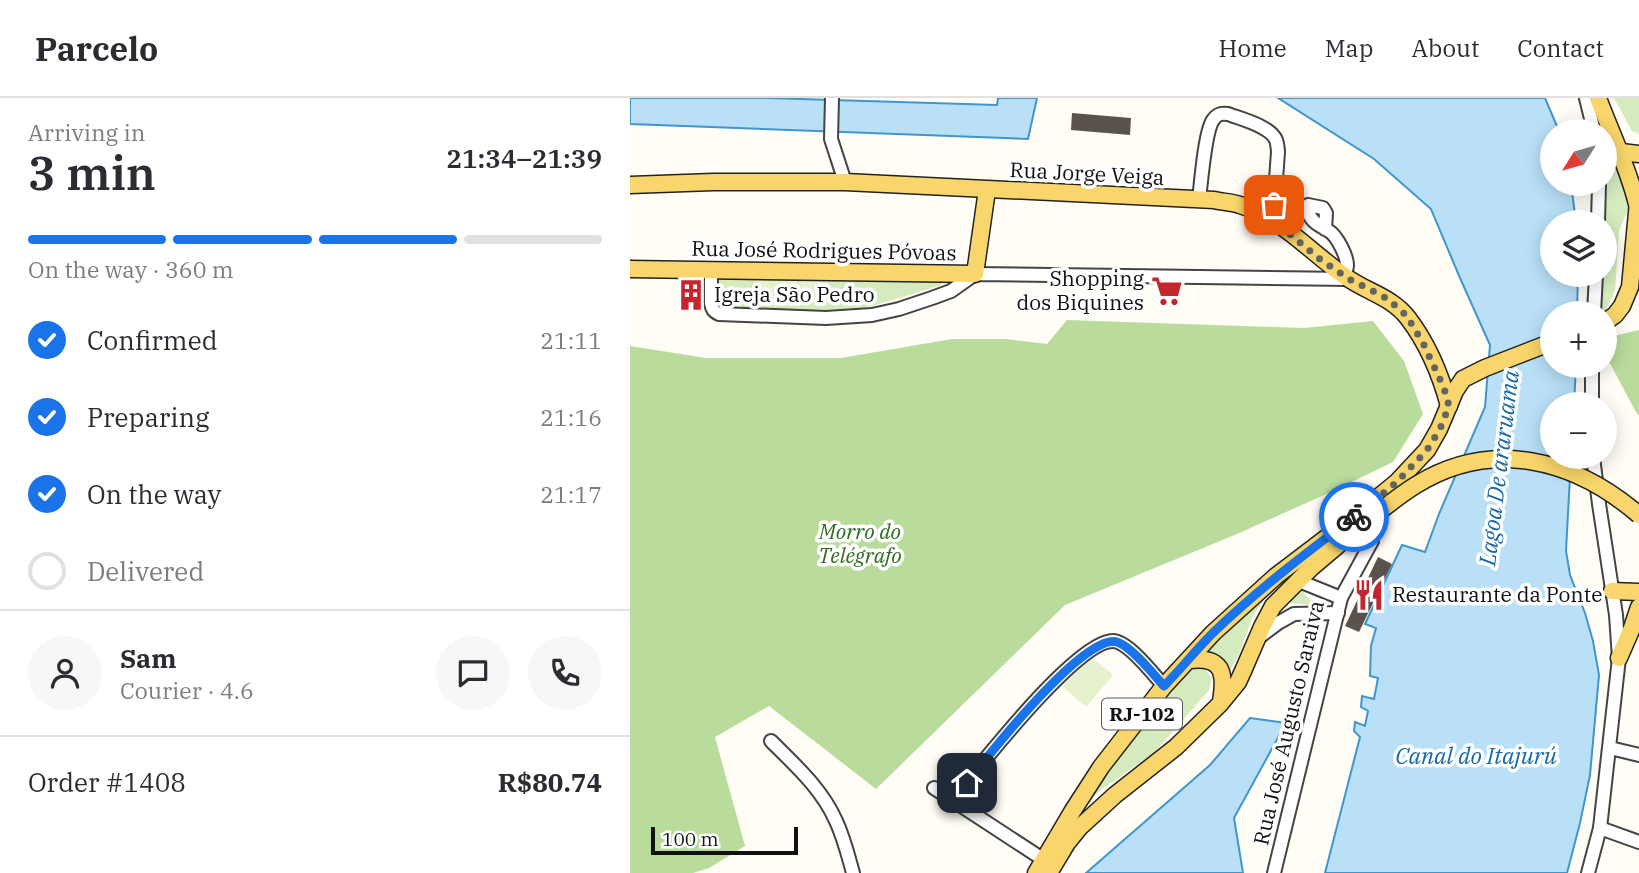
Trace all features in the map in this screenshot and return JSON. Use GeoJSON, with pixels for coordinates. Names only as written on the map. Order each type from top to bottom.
{"type":"FeatureCollection","features":[{"type":"Feature","properties":{"kind":"main road"},"geometry":{"type":"LineString","coordinates":[[1598,98],[1603,119]]}},
{"type":"Feature","properties":{"kind":"main road"},"geometry":{"type":"LineString","coordinates":[[1617,152],[1639,154]]}},
{"type":"Feature","properties":{"kind":"main road"},"geometry":{"type":"LineString","coordinates":[[1617,157],[1627,168],[1638,197],[1630,287],[1627,297],[1617,309]]}},
{"type":"Feature","properties":{"kind":"main road","name":"Rua Jorge Veiga"},"geometry":{"type":"LineString","coordinates":[[630,185],[845,182],[1237,204],[1273,220],[1321,260],[1347,278],[1383,296],[1401,310],[1432,360],[1449,406]]}},
{"type":"Feature","properties":{"kind":"main road","name":"Rua José Rodrigues Póvoas"},"geometry":{"type":"LineString","coordinates":[[630,269],[975,274],[987,190]]}},
{"type":"Feature","properties":{"kind":"main road"},"geometry":{"type":"LineString","coordinates":[[1432,360],[1449,373],[1465,378],[1540,347]]}},
{"type":"Feature","properties":{"kind":"main road","name":"RJ-102"},"geometry":{"type":"LineString","coordinates":[[1043,869],[1072,812],[1101,767],[1164,686],[1213,632],[1276,576],[1397,482],[1427,450],[1440,429],[1458,385],[1465,378]]}},
{"type":"Feature","properties":{"kind":"main road","name":"RJ-102"},"geometry":{"type":"LineString","coordinates":[[1043,869],[1098,810],[1176,747],[1220,704],[1238,682],[1268,615],[1281,597],[1343,541],[1417,484],[1472,462],[1497,459],[1542,462],[1575,474],[1614,495],[1639,514]]}},
{"type":"Feature","properties":{"kind":"main road"},"geometry":{"type":"LineString","coordinates":[[1276,576],[1300,581]]}},
{"type":"Feature","properties":{"kind":"main road"},"geometry":{"type":"LineString","coordinates":[[1612,591],[1639,592]]}},
{"type":"Feature","properties":{"kind":"main road"},"geometry":{"type":"LineString","coordinates":[[1619,658],[1639,607]]}},
{"type":"Feature","properties":{"kind":"main road"},"geometry":{"type":"LineString","coordinates":[[1189,660],[1204,659],[1217,666],[1223,685],[1220,704]]}},
{"type":"Feature","properties":{"kind":"street"},"geometry":{"type":"LineString","coordinates":[[832,98],[831,139],[845,182]]}},
{"type":"Feature","properties":{"kind":"street"},"geometry":{"type":"LineString","coordinates":[[1586,98],[1591,119]]}},
{"type":"Feature","properties":{"kind":"street"},"geometry":{"type":"LineString","coordinates":[[1199,200],[1209,128],[1215,116],[1228,114],[1265,129],[1277,141],[1279,152],[1273,220]]}},
{"type":"Feature","properties":{"kind":"street"},"geometry":{"type":"LineString","coordinates":[[711,270],[711,303],[719,314],[826,318],[872,315],[899,309],[951,291],[975,274],[1347,278],[1348,263],[1332,233],[1325,229]]}},
{"type":"Feature","properties":{"kind":"street"},"geometry":{"type":"LineString","coordinates":[[1588,873],[1600,828],[1619,658],[1595,469]]}},
{"type":"Feature","properties":{"kind":"street"},"geometry":{"type":"LineString","coordinates":[[1341,598],[1373,541]]}},
{"type":"Feature","properties":{"kind":"street","name":"Rua José Augusto Saraiva"},"geometry":{"type":"LineString","coordinates":[[1274,873],[1341,598],[1300,581]]}},
{"type":"Feature","properties":{"kind":"street"},"geometry":{"type":"LineString","coordinates":[[1258,638],[1294,614],[1338,613]]}},
{"type":"Feature","properties":{"kind":"street"},"geometry":{"type":"LineString","coordinates":[[951,801],[1044,692],[1080,659],[1104,643],[1115,641],[1124,645],[1164,686]]}},
{"type":"Feature","properties":{"kind":"street"},"geometry":{"type":"LineString","coordinates":[[771,741],[826,802],[844,841],[853,873]]}},
{"type":"Feature","properties":{"kind":"street"},"geometry":{"type":"LineString","coordinates":[[1609,748],[1639,755]]}},
{"type":"Feature","properties":{"kind":"street"},"geometry":{"type":"LineString","coordinates":[[933,788],[1043,869]]}},
{"type":"Feature","properties":{"kind":"street"},"geometry":{"type":"LineString","coordinates":[[1600,828],[1639,842]]}},
{"type":"Feature","properties":{"kind":"green space"},"geometry":{"type":"Polygon","coordinates":[[[1614,98],[1639,98],[1639,134],[1632,131],[1614,98]]]}},
{"type":"Feature","properties":{"kind":"green space"},"geometry":{"type":"Polygon","coordinates":[[[1618,157],[1634,195],[1619,231],[1617,261],[1617,210],[1604,210],[1604,196],[1617,196],[1618,157]]]}},
{"type":"Feature","properties":{"kind":"green space"},"geometry":{"type":"Polygon","coordinates":[[[718,277],[930,282],[942,285],[849,313],[718,309],[718,277]]]}},
{"type":"Feature","properties":{"kind":"green space"},"geometry":{"type":"Polygon","coordinates":[[[756,280],[797,281],[797,306],[756,305],[756,280]]]}},
{"type":"Feature","properties":{"kind":"green space"},"geometry":{"type":"Polygon","coordinates":[[[801,281],[828,281],[828,303],[800,302],[801,281]]]}},
{"type":"Feature","properties":{"kind":"green space"},"geometry":{"type":"Polygon","coordinates":[[[1599,287],[1615,287],[1610,301],[1599,301],[1599,287]]]}},
{"type":"Feature","properties":{"kind":"green space","name":"Morro do Telégrafo"},"geometry":{"type":"Polygon","coordinates":[[[1067,320],[1304,328],[1373,321],[1404,361],[1423,414],[1393,462],[1237,534],[1065,605],[876,789],[769,706],[715,737],[745,846],[709,868],[693,873],[630,873],[630,346],[706,358],[841,358],[952,339],[1005,339],[1047,344],[1067,320]]]}},
{"type":"Feature","properties":{"kind":"green space"},"geometry":{"type":"Polygon","coordinates":[[[1639,330],[1639,415],[1617,376],[1617,335],[1639,330]]]}},
{"type":"Feature","properties":{"kind":"green space"},"geometry":{"type":"Polygon","coordinates":[[[1274,584],[1253,616],[1239,654],[1227,676],[1200,651],[1274,584]]]}},
{"type":"Feature","properties":{"kind":"green space"},"geometry":{"type":"Polygon","coordinates":[[[1300,588],[1309,599],[1319,606],[1283,604],[1300,588]]]}},
{"type":"Feature","properties":{"kind":"green space"},"geometry":{"type":"Polygon","coordinates":[[[1089,655],[1113,675],[1086,707],[1063,687],[1089,655]]]}},
{"type":"Feature","properties":{"kind":"green space"},"geometry":{"type":"Polygon","coordinates":[[[1197,668],[1204,668],[1212,678],[1209,690],[1154,753],[1101,790],[1072,816],[1177,682],[1197,668]]]}},
{"type":"Feature","properties":{"kind":"water"},"geometry":{"type":"Polygon","coordinates":[[[630,98],[767,98],[997,105],[998,98],[1037,98],[1028,139],[630,124],[630,98]]]}},
{"type":"Feature","properties":{"kind":"water","name":"Canal do Itajurú"},"geometry":{"type":"Polygon","coordinates":[[[1278,98],[1545,98],[1554,119],[1540,119],[1540,196],[1573,196],[1574,210],[1540,210],[1540,287],[1578,287],[1577,301],[1540,301],[1540,378],[1575,378],[1575,392],[1540,392],[1540,469],[1570,469],[1566,551],[1570,575],[1593,641],[1599,675],[1590,775],[1567,873],[1325,873],[1360,737],[1354,731],[1355,722],[1365,726],[1368,711],[1361,707],[1362,696],[1374,699],[1378,678],[1370,676],[1371,646],[1376,628],[1365,624],[1402,545],[1425,552],[1485,407],[1490,345],[1431,209],[1374,159],[1278,98]]]}},
{"type":"Feature","properties":{"kind":"water"},"geometry":{"type":"Polygon","coordinates":[[[1250,718],[1286,723],[1234,818],[1243,873],[1086,873],[1210,765],[1250,718]]]}},
{"type":"Feature","properties":{"kind":"building"},"geometry":{"type":"Polygon","coordinates":[[[1072,113],[1131,118],[1130,135],[1071,130],[1072,113]]]}},
{"type":"Feature","properties":{"kind":"building","name":"Igreja São Pedro"},"geometry":{"type":"Polygon","coordinates":[[[698,277],[700,311],[685,312],[683,279],[698,277]]]}},
{"type":"Feature","properties":{"kind":"building"},"geometry":{"type":"Polygon","coordinates":[[[1378,557],[1392,564],[1359,632],[1345,626],[1378,557]]]}},
{"type":"Feature","properties":{"kind":"way so far"},"geometry":{"type":"LineString","coordinates":[[1274,205],[1273,220],[1321,260],[1349,279],[1383,296],[1408,318],[1432,360],[1449,406],[1440,429],[1427,450],[1397,482],[1354,517]]}},
{"type":"Feature","properties":{"kind":"place","name":"Shopping dos Biquines"},"geometry":{"type":"Point","coordinates":[1167,291]}},
{"type":"Feature","properties":{"kind":"place","name":"Igreja São Pedro"},"geometry":{"type":"Point","coordinates":[691,295]}},
{"type":"Feature","properties":{"kind":"place","name":"Restaurante da Ponte"},"geometry":{"type":"Point","coordinates":[1369,595]}},
{"type":"Feature","properties":{"kind":"route"},"geometry":{"type":"LineString","coordinates":[[967,783],[1044,692],[1063,673],[1097,647],[1109,641],[1119,642],[1139,658],[1164,686],[1213,632],[1276,576],[1354,517]]}},
{"type":"Feature","properties":{"kind":"water label","name":"Lagoa De araruama"},"geometry":{"type":"Point","coordinates":[1499,468]}}]}
